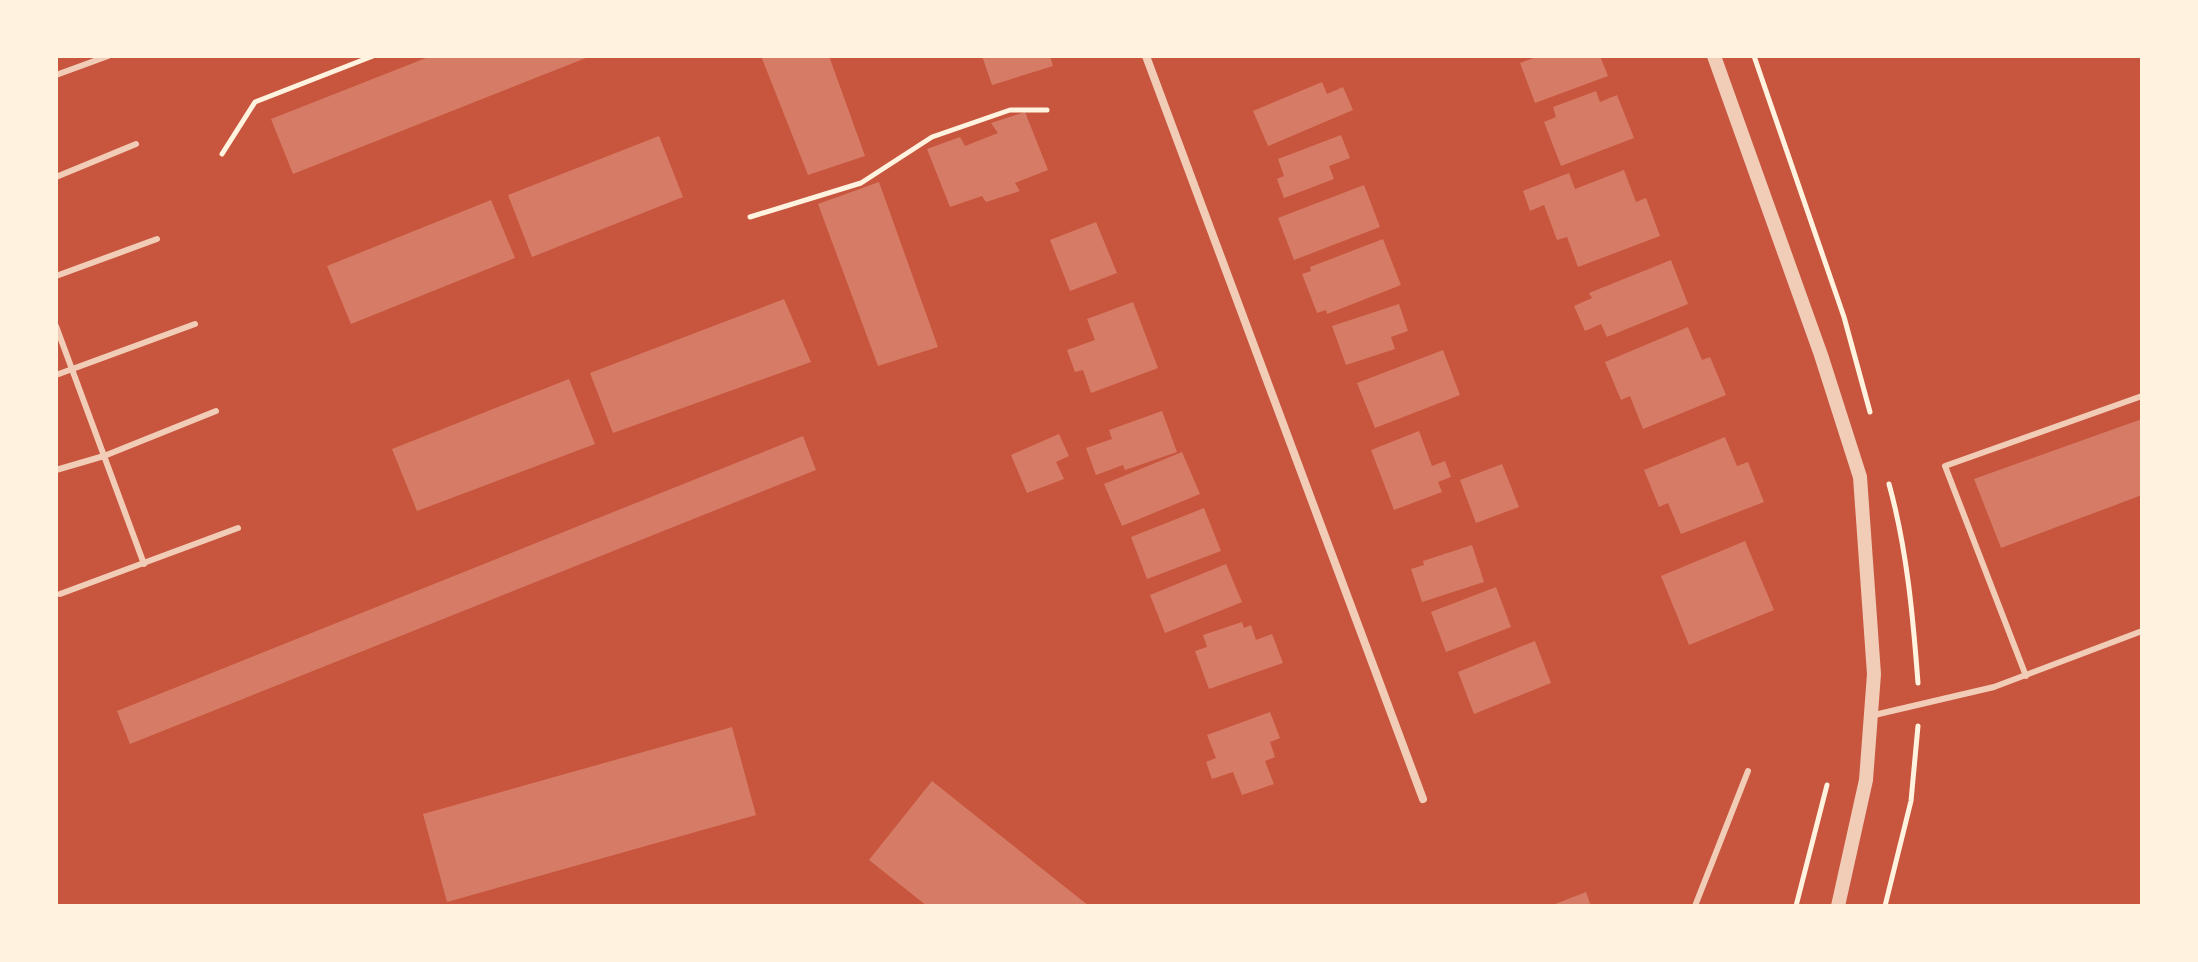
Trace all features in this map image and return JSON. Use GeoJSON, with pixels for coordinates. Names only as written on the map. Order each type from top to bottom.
{"type":"FeatureCollection","features":[{"type":"Feature","properties":{"kind":"street"},"geometry":{"type":"LineString","coordinates":[[1146,56],[1423,799]]}},
{"type":"Feature","properties":{"kind":"street"},"geometry":{"type":"LineString","coordinates":[[1714,56],[1821,355],[1860,477],[1874,674],[1866,780],[1838,906]]}},
{"type":"Feature","properties":{"kind":"lane"},"geometry":{"type":"LineString","coordinates":[[56,75],[108,56]]}},
{"type":"Feature","properties":{"kind":"lane"},"geometry":{"type":"LineString","coordinates":[[56,177],[136,144]]}},
{"type":"Feature","properties":{"kind":"lane"},"geometry":{"type":"LineString","coordinates":[[56,276],[157,239]]}},
{"type":"Feature","properties":{"kind":"lane"},"geometry":{"type":"LineString","coordinates":[[56,375],[195,324]]}},
{"type":"Feature","properties":{"kind":"lane"},"geometry":{"type":"LineString","coordinates":[[56,326],[144,564]]}},
{"type":"Feature","properties":{"kind":"lane"},"geometry":{"type":"LineString","coordinates":[[2026,676],[1945,466],[2142,396]]}},
{"type":"Feature","properties":{"kind":"lane"},"geometry":{"type":"LineString","coordinates":[[56,470],[104,456],[216,411]]}},
{"type":"Feature","properties":{"kind":"lane"},"geometry":{"type":"LineString","coordinates":[[60,594],[238,528]]}},
{"type":"Feature","properties":{"kind":"lane"},"geometry":{"type":"LineString","coordinates":[[1870,716],[1994,687],[2142,631]]}},
{"type":"Feature","properties":{"kind":"lane"},"geometry":{"type":"LineString","coordinates":[[1695,906],[1748,771]]}},
{"type":"Feature","properties":{"kind":"path"},"geometry":{"type":"LineString","coordinates":[[222,154],[255,102],[373,56]]}},
{"type":"Feature","properties":{"kind":"path"},"geometry":{"type":"LineString","coordinates":[[750,217],[861,183],[932,137],[945,132],[1010,110],[1047,110]]}},
{"type":"Feature","properties":{"kind":"path"},"geometry":{"type":"LineString","coordinates":[[1885,906],[1911,801],[1918,724]]}},
{"type":"Feature","properties":{"kind":"path"},"geometry":{"type":"LineString","coordinates":[[1796,906],[1827,785]]}},
{"type":"Feature","properties":{"kind":"building"},"geometry":{"type":"Polygon","coordinates":[[[431,56],[591,56],[293,174],[271,119],[431,56]]]}},
{"type":"Feature","properties":{"kind":"building"},"geometry":{"type":"Polygon","coordinates":[[[761,56],[829,56],[865,156],[808,175],[761,56]]]}},
{"type":"Feature","properties":{"kind":"building"},"geometry":{"type":"Polygon","coordinates":[[[982,56],[1050,56],[1053,66],[992,85],[982,56]]]}},
{"type":"Feature","properties":{"kind":"building"},"geometry":{"type":"Polygon","coordinates":[[[1539,56],[1600,56],[1608,76],[1535,103],[1520,63],[1539,56]]]}},
{"type":"Feature","properties":{"kind":"building"},"geometry":{"type":"Polygon","coordinates":[[[1322,82],[1327,94],[1343,87],[1353,110],[1268,146],[1253,111],[1322,82]]]}},
{"type":"Feature","properties":{"kind":"building"},"geometry":{"type":"Polygon","coordinates":[[[1596,91],[1600,102],[1617,95],[1634,138],[1561,166],[1544,122],[1556,117],[1553,107],[1596,91]]]}},
{"type":"Feature","properties":{"kind":"building"},"geometry":{"type":"Polygon","coordinates":[[[1025,112],[1048,170],[1015,183],[1020,191],[986,202],[982,196],[950,207],[927,149],[960,137],[965,146],[998,133],[991,123],[1025,112]]]}},
{"type":"Feature","properties":{"kind":"building"},"geometry":{"type":"Polygon","coordinates":[[[1341,135],[1350,158],[1329,166],[1334,179],[1284,198],[1277,179],[1284,176],[1278,159],[1341,135]]]}},
{"type":"Feature","properties":{"kind":"building"},"geometry":{"type":"Polygon","coordinates":[[[659,136],[683,197],[532,257],[508,195],[659,136]]]}},
{"type":"Feature","properties":{"kind":"building"},"geometry":{"type":"Polygon","coordinates":[[[1624,170],[1636,202],[1646,198],[1660,236],[1578,267],[1567,237],[1557,240],[1544,205],[1530,211],[1523,191],[1569,173],[1575,189],[1624,170]]]}},
{"type":"Feature","properties":{"kind":"building"},"geometry":{"type":"Polygon","coordinates":[[[879,182],[938,347],[878,366],[818,204],[879,182]]]}},
{"type":"Feature","properties":{"kind":"building"},"geometry":{"type":"Polygon","coordinates":[[[1364,185],[1380,227],[1294,260],[1278,218],[1364,185]]]}},
{"type":"Feature","properties":{"kind":"building"},"geometry":{"type":"Polygon","coordinates":[[[491,200],[515,258],[351,324],[327,266],[491,200]]]}},
{"type":"Feature","properties":{"kind":"building"},"geometry":{"type":"Polygon","coordinates":[[[1096,222],[1117,273],[1070,291],[1050,240],[1096,222]]]}},
{"type":"Feature","properties":{"kind":"building"},"geometry":{"type":"Polygon","coordinates":[[[1383,239],[1401,285],[1327,314],[1326,310],[1317,313],[1302,274],[1311,271],[1310,267],[1383,239]]]}},
{"type":"Feature","properties":{"kind":"building"},"geometry":{"type":"Polygon","coordinates":[[[1671,260],[1688,304],[1607,337],[1601,324],[1585,331],[1574,306],[1592,298],[1589,293],[1671,260]]]}},
{"type":"Feature","properties":{"kind":"building"},"geometry":{"type":"Polygon","coordinates":[[[784,299],[811,362],[613,433],[590,373],[784,299]]]}},
{"type":"Feature","properties":{"kind":"building"},"geometry":{"type":"Polygon","coordinates":[[[1133,302],[1158,368],[1091,393],[1083,370],[1075,372],[1067,350],[1095,340],[1087,319],[1133,302]]]}},
{"type":"Feature","properties":{"kind":"building"},"geometry":{"type":"Polygon","coordinates":[[[1399,304],[1408,331],[1391,337],[1395,349],[1346,365],[1332,326],[1399,304]]]}},
{"type":"Feature","properties":{"kind":"building"},"geometry":{"type":"Polygon","coordinates":[[[1688,327],[1702,360],[1710,357],[1726,395],[1643,429],[1630,396],[1621,400],[1605,362],[1688,327]]]}},
{"type":"Feature","properties":{"kind":"building"},"geometry":{"type":"Polygon","coordinates":[[[1443,350],[1460,395],[1375,428],[1357,383],[1443,350]]]}},
{"type":"Feature","properties":{"kind":"building"},"geometry":{"type":"Polygon","coordinates":[[[569,379],[595,444],[417,511],[392,449],[569,379]]]}},
{"type":"Feature","properties":{"kind":"building"},"geometry":{"type":"Polygon","coordinates":[[[1162,411],[1177,452],[1125,470],[1123,465],[1096,475],[1086,448],[1112,439],[1109,430],[1162,411]]]}},
{"type":"Feature","properties":{"kind":"building"},"geometry":{"type":"Polygon","coordinates":[[[2142,419],[2142,495],[2001,548],[1974,479],[2142,419]]]}},
{"type":"Feature","properties":{"kind":"building"},"geometry":{"type":"Polygon","coordinates":[[[1419,431],[1432,466],[1445,461],[1451,477],[1438,482],[1442,492],[1394,510],[1371,450],[1419,431]]]}},
{"type":"Feature","properties":{"kind":"building"},"geometry":{"type":"Polygon","coordinates":[[[1059,434],[1069,456],[1056,462],[1064,479],[1027,493],[1011,455],[1059,434]]]}},
{"type":"Feature","properties":{"kind":"building"},"geometry":{"type":"Polygon","coordinates":[[[803,436],[816,470],[130,744],[117,711],[803,436]]]}},
{"type":"Feature","properties":{"kind":"building"},"geometry":{"type":"Polygon","coordinates":[[[1725,437],[1737,466],[1748,462],[1764,502],[1681,534],[1668,503],[1659,507],[1644,470],[1725,437]]]}},
{"type":"Feature","properties":{"kind":"building"},"geometry":{"type":"Polygon","coordinates":[[[1182,452],[1200,494],[1122,526],[1104,484],[1182,452]]]}},
{"type":"Feature","properties":{"kind":"building"},"geometry":{"type":"Polygon","coordinates":[[[1502,464],[1519,507],[1476,523],[1460,480],[1502,464]]]}},
{"type":"Feature","properties":{"kind":"building"},"geometry":{"type":"Polygon","coordinates":[[[1204,508],[1221,551],[1147,579],[1131,537],[1204,508]]]}},
{"type":"Feature","properties":{"kind":"building"},"geometry":{"type":"Polygon","coordinates":[[[1745,541],[1774,610],[1689,645],[1661,576],[1745,541]]]}},
{"type":"Feature","properties":{"kind":"building"},"geometry":{"type":"Polygon","coordinates":[[[1472,545],[1484,582],[1422,602],[1411,569],[1424,565],[1423,561],[1472,545]]]}},
{"type":"Feature","properties":{"kind":"building"},"geometry":{"type":"Polygon","coordinates":[[[1226,564],[1242,602],[1165,633],[1150,595],[1226,564]]]}},
{"type":"Feature","properties":{"kind":"building"},"geometry":{"type":"Polygon","coordinates":[[[1496,587],[1511,627],[1446,652],[1431,612],[1496,587]]]}},
{"type":"Feature","properties":{"kind":"building"},"geometry":{"type":"Polygon","coordinates":[[[1242,622],[1244,628],[1251,625],[1256,640],[1272,634],[1283,663],[1209,689],[1195,651],[1207,647],[1203,635],[1242,622]]]}},
{"type":"Feature","properties":{"kind":"building"},"geometry":{"type":"Polygon","coordinates":[[[1535,641],[1551,683],[1474,714],[1458,672],[1535,641]]]}},
{"type":"Feature","properties":{"kind":"building"},"geometry":{"type":"Polygon","coordinates":[[[1270,712],[1280,738],[1270,742],[1275,757],[1265,761],[1274,784],[1242,795],[1233,772],[1212,779],[1206,762],[1216,758],[1207,735],[1270,712]]]}},
{"type":"Feature","properties":{"kind":"building"},"geometry":{"type":"Polygon","coordinates":[[[732,727],[756,815],[447,902],[423,814],[732,727]]]}},
{"type":"Feature","properties":{"kind":"building"},"geometry":{"type":"Polygon","coordinates":[[[932,781],[1089,906],[927,906],[869,860],[932,781]]]}},
{"type":"Feature","properties":{"kind":"building"},"geometry":{"type":"Polygon","coordinates":[[[1586,892],[1591,906],[1550,906],[1586,892]]]}}]}
